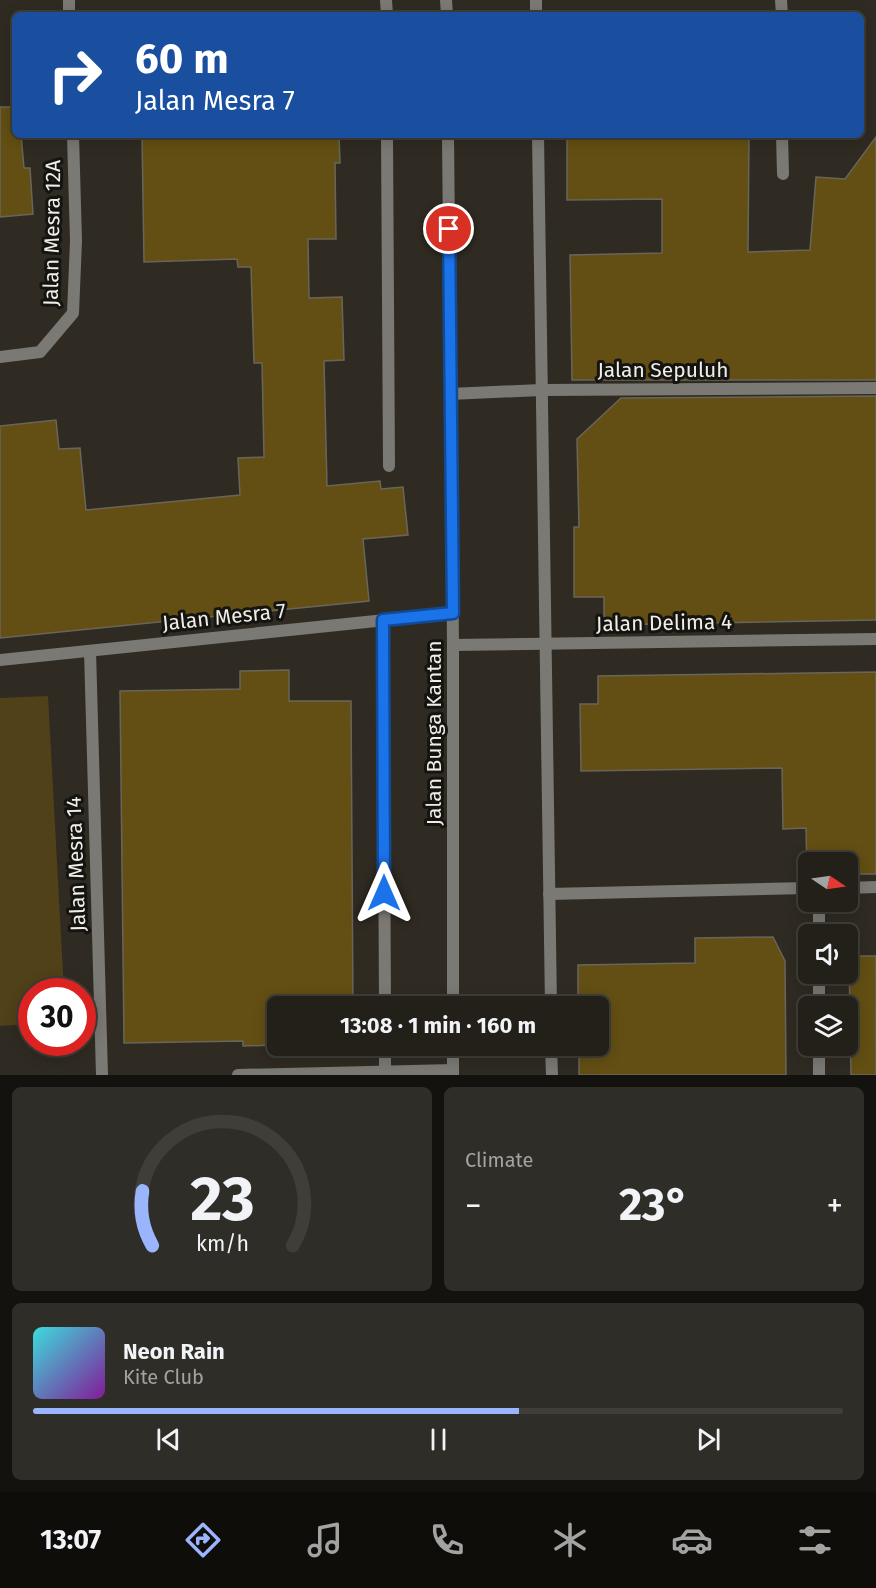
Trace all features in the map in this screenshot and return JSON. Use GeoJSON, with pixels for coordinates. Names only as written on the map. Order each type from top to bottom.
{"type":"FeatureCollection","features":[{"type":"Feature","properties":{"kind":"street","name":"Jalan Mesra 12A"},"geometry":{"type":"LineString","coordinates":[[0,357],[40,352],[73,313],[76,241],[73,138]]}},
{"type":"Feature","properties":{"kind":"street"},"geometry":{"type":"LineString","coordinates":[[387,138],[389,466]]}},
{"type":"Feature","properties":{"kind":"street","name":"Jalan Bunga Kantan"},"geometry":{"type":"LineString","coordinates":[[448,138],[453,613],[453,996]]}},
{"type":"Feature","properties":{"kind":"street"},"geometry":{"type":"LineString","coordinates":[[538,138],[551,996]]}},
{"type":"Feature","properties":{"kind":"street"},"geometry":{"type":"LineString","coordinates":[[782,138],[783,174]]}},
{"type":"Feature","properties":{"kind":"street","name":"Jalan Sepuluh"},"geometry":{"type":"LineString","coordinates":[[450,394],[541,390],[876,388]]}},
{"type":"Feature","properties":{"kind":"street","name":"Jalan Mesra 7"},"geometry":{"type":"LineString","coordinates":[[0,660],[453,613]]}},
{"type":"Feature","properties":{"kind":"street"},"geometry":{"type":"LineString","coordinates":[[383,620],[385,996]]}},
{"type":"Feature","properties":{"kind":"street","name":"Jalan Delima 4"},"geometry":{"type":"LineString","coordinates":[[453,645],[876,639]]}},
{"type":"Feature","properties":{"kind":"street","name":"Jalan Mesra 14"},"geometry":{"type":"LineString","coordinates":[[90,651],[102,1075]]}},
{"type":"Feature","properties":{"kind":"street"},"geometry":{"type":"LineString","coordinates":[[858,888],[876,887]]}},
{"type":"Feature","properties":{"kind":"street"},"geometry":{"type":"LineString","coordinates":[[549,894],[798,888]]}},
{"type":"Feature","properties":{"kind":"street"},"geometry":{"type":"LineString","coordinates":[[385,1056],[385,1072]]}},
{"type":"Feature","properties":{"kind":"street"},"geometry":{"type":"LineString","coordinates":[[238,1075],[453,1073],[453,1056]]}},
{"type":"Feature","properties":{"kind":"street"},"geometry":{"type":"LineString","coordinates":[[551,1056],[552,1075]]}},
{"type":"Feature","properties":{"kind":"street"},"geometry":{"type":"LineString","coordinates":[[819,1056],[819,1075]]}},
{"type":"Feature","properties":{"kind":"shaded area"},"geometry":{"type":"Polygon","coordinates":[[[48,696],[63,978],[18,978],[18,1025],[0,1026],[0,698],[48,696]]]}},
{"type":"Feature","properties":{"kind":"building"},"geometry":{"type":"Polygon","coordinates":[[[0,107],[12,107],[12,138],[21,138],[24,168],[30,168],[33,214],[0,217],[0,107]]]}},
{"type":"Feature","properties":{"kind":"building"},"geometry":{"type":"Polygon","coordinates":[[[876,137],[876,380],[572,380],[570,255],[662,253],[662,199],[567,200],[567,138],[749,138],[748,252],[810,250],[816,177],[845,179],[876,137]]]}},
{"type":"Feature","properties":{"kind":"building"},"geometry":{"type":"Polygon","coordinates":[[[142,138],[339,138],[340,163],[335,163],[336,239],[308,239],[309,298],[342,297],[344,360],[324,361],[327,486],[380,481],[381,489],[403,487],[408,535],[363,539],[369,601],[0,638],[0,426],[56,420],[59,449],[80,448],[86,510],[240,495],[238,458],[264,457],[262,363],[254,363],[251,267],[238,267],[237,259],[144,262],[142,138]]]}},
{"type":"Feature","properties":{"kind":"building"},"geometry":{"type":"Polygon","coordinates":[[[876,396],[876,620],[604,625],[604,597],[574,597],[574,527],[579,527],[577,439],[621,398],[876,396]]]}},
{"type":"Feature","properties":{"kind":"building"},"geometry":{"type":"Polygon","coordinates":[[[289,670],[289,701],[351,701],[353,996],[267,996],[267,1045],[243,1046],[243,1041],[124,1043],[120,691],[240,689],[240,671],[289,670]]]}},
{"type":"Feature","properties":{"kind":"building"},"geometry":{"type":"Polygon","coordinates":[[[876,672],[876,874],[858,874],[858,852],[807,852],[806,828],[783,829],[782,768],[581,771],[580,704],[598,704],[598,676],[876,672]]]}},
{"type":"Feature","properties":{"kind":"building"},"geometry":{"type":"Polygon","coordinates":[[[773,937],[785,961],[786,1075],[579,1075],[579,1056],[609,1056],[609,996],[578,996],[578,965],[695,963],[695,938],[773,937]]]}},
{"type":"Feature","properties":{"kind":"building"},"geometry":{"type":"Polygon","coordinates":[[[858,956],[876,956],[876,1075],[851,1075],[851,1056],[858,1056],[858,996],[850,996],[849,984],[858,984],[858,956]]]}},
{"type":"Feature","properties":{"kind":"route"},"geometry":{"type":"LineString","coordinates":[[384,893],[383,620],[453,613],[449,229]]}}]}
